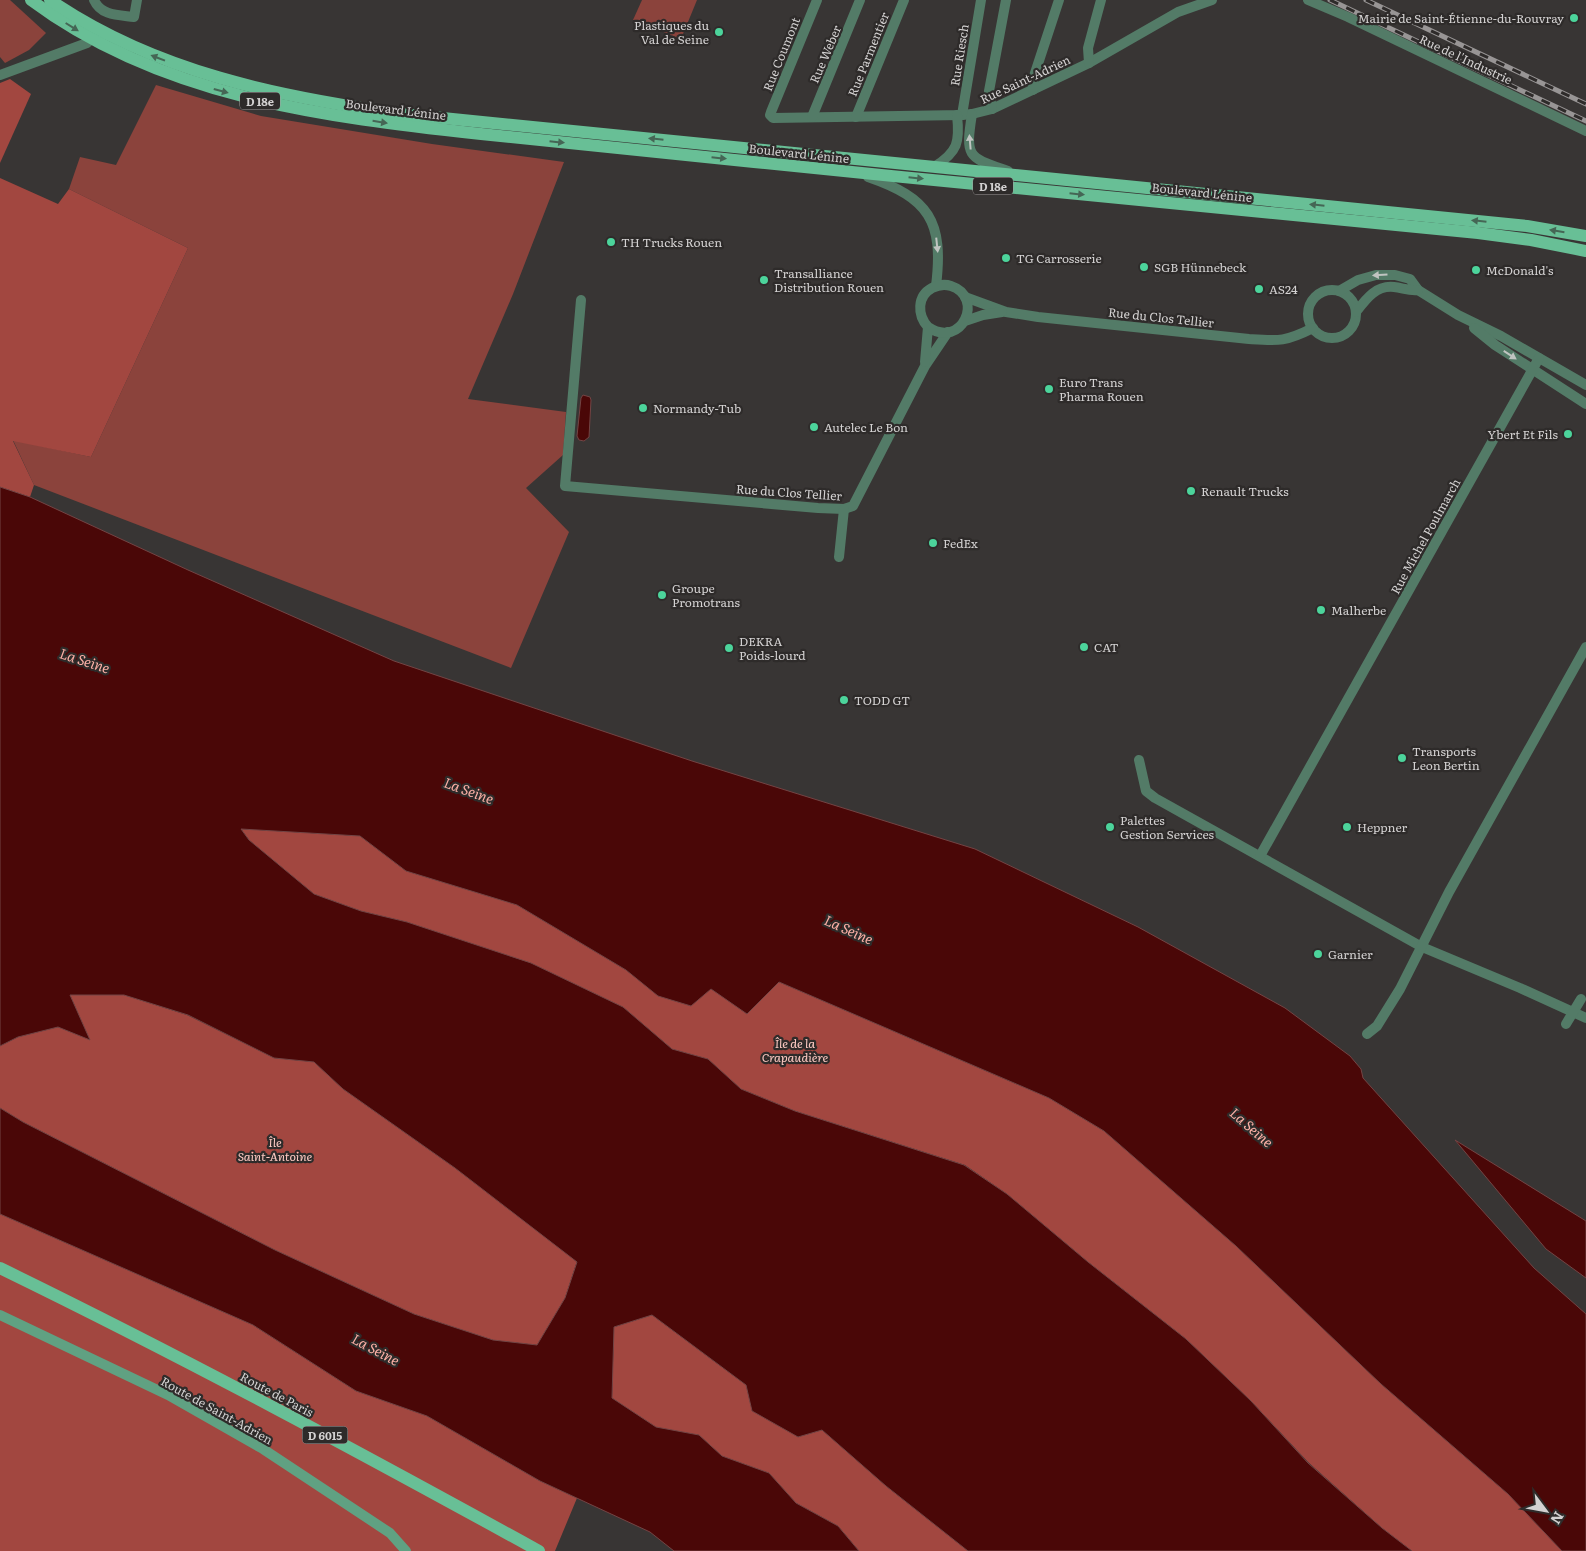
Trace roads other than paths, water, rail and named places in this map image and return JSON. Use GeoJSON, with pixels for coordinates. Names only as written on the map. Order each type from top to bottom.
{"type":"FeatureCollection","features":[{"type":"Feature","properties":{"kind":"main road","name":"Boulevard Lénine"},"geometry":{"type":"LineString","coordinates":[[31,0],[90,38],[137,61],[190,82],[253,100],[308,111],[389,124],[1478,233],[1531,240],[1586,251]]}},
{"type":"Feature","properties":{"kind":"main road","name":"Boulevard Lénine"},"geometry":{"type":"LineString","coordinates":[[50,0],[82,22],[152,56],[228,81],[310,100],[403,114],[1527,226],[1586,236]]}},
{"type":"Feature","properties":{"kind":"main road","name":"Route de Paris"},"geometry":{"type":"LineString","coordinates":[[0,1268],[110,1322],[359,1452],[539,1551]]}},
{"type":"Feature","properties":{"kind":"main road","name":"Route de Saint-Adrien"},"geometry":{"type":"LineString","coordinates":[[0,1315],[168,1395],[263,1449],[390,1532],[406,1551]]}},
{"type":"Feature","properties":{"kind":"street"},"geometry":{"type":"LineString","coordinates":[[94,0],[105,12],[134,17],[137,0]]}},
{"type":"Feature","properties":{"kind":"street","name":"Rue Coumont"},"geometry":{"type":"LineString","coordinates":[[771,117],[771,112],[817,0]]}},
{"type":"Feature","properties":{"kind":"street","name":"Rue Weber"},"geometry":{"type":"LineString","coordinates":[[812,117],[860,0]]}},
{"type":"Feature","properties":{"kind":"street","name":"Rue Parmentier"},"geometry":{"type":"LineString","coordinates":[[856,118],[904,0]]}},
{"type":"Feature","properties":{"kind":"street","name":"Rue Riesch"},"geometry":{"type":"LineString","coordinates":[[964,115],[981,0]]}},
{"type":"Feature","properties":{"kind":"street"},"geometry":{"type":"LineString","coordinates":[[992,110],[989,90],[1006,0]]}},
{"type":"Feature","properties":{"kind":"street"},"geometry":{"type":"LineString","coordinates":[[1033,90],[1033,79],[1059,0]]}},
{"type":"Feature","properties":{"kind":"street"},"geometry":{"type":"LineString","coordinates":[[1089,63],[1088,48],[1101,0]]}},
{"type":"Feature","properties":{"kind":"street","name":"Rue Saint-Adrien"},"geometry":{"type":"LineString","coordinates":[[771,117],[777,119],[964,115],[992,110],[1089,63],[1178,12],[1212,0]]}},
{"type":"Feature","properties":{"kind":"street","name":"Rue de l'Industrie"},"geometry":{"type":"LineString","coordinates":[[1308,0],[1348,17],[1586,131]]}},
{"type":"Feature","properties":{"kind":"street"},"geometry":{"type":"LineString","coordinates":[[0,75],[87,43],[90,38]]}},
{"type":"Feature","properties":{"kind":"street"},"geometry":{"type":"LineString","coordinates":[[934,167],[947,159],[953,152],[964,115]]}},
{"type":"Feature","properties":{"kind":"street"},"geometry":{"type":"LineString","coordinates":[[964,115],[968,144],[972,154],[988,164],[1018,175]]}},
{"type":"Feature","properties":{"kind":"street"},"geometry":{"type":"LineString","coordinates":[[855,172],[900,190],[916,200],[927,212],[937,238],[939,263],[936,286]]}},
{"type":"Feature","properties":{"kind":"street"},"geometry":{"type":"LineString","coordinates":[[1418,290],[1409,291],[1393,287],[1378,289],[1369,296],[1356,312],[1352,327],[1340,337],[1325,337],[1313,328],[1308,314],[1312,301],[1325,291],[1338,291],[1358,280],[1376,275],[1395,275],[1410,279],[1418,290],[1458,315],[1586,385]]}},
{"type":"Feature","properties":{"kind":"street","name":"Rue du Clos Tellier"},"geometry":{"type":"LineString","coordinates":[[925,366],[928,327],[921,317],[920,304],[926,293],[936,286],[942,285],[956,288],[965,297],[1006,312],[1047,318],[1279,341],[1290,339],[1313,328]]}},
{"type":"Feature","properties":{"kind":"street"},"geometry":{"type":"LineString","coordinates":[[1338,291],[1350,298],[1356,312]]}},
{"type":"Feature","properties":{"kind":"street"},"geometry":{"type":"LineString","coordinates":[[965,297],[968,309],[965,321]]}},
{"type":"Feature","properties":{"kind":"street","name":"Rue du Clos Tellier"},"geometry":{"type":"LineString","coordinates":[[581,300],[565,486],[844,509],[850,508],[857,501],[925,366],[948,332],[956,329],[965,321],[983,315],[1006,312]]}},
{"type":"Feature","properties":{"kind":"street"},"geometry":{"type":"LineString","coordinates":[[1458,315],[1495,345],[1586,404]]}},
{"type":"Feature","properties":{"kind":"street"},"geometry":{"type":"LineString","coordinates":[[928,327],[939,332],[948,332]]}},
{"type":"Feature","properties":{"kind":"street","name":"Rue Michel Poulmarch"},"geometry":{"type":"LineString","coordinates":[[1260,856],[1539,358]]}},
{"type":"Feature","properties":{"kind":"street"},"geometry":{"type":"LineString","coordinates":[[839,558],[844,509]]}},
{"type":"Feature","properties":{"kind":"street"},"geometry":{"type":"LineString","coordinates":[[1367,1034],[1377,1026],[1384,1015],[1422,947],[1454,883],[1586,648]]}},
{"type":"Feature","properties":{"kind":"street"},"geometry":{"type":"LineString","coordinates":[[1139,760],[1148,794],[1422,947],[1586,1018]]}},
{"type":"Feature","properties":{"kind":"street"},"geometry":{"type":"LineString","coordinates":[[1566,1024],[1581,999]]}},
{"type":"Feature","properties":{"kind":"water"},"geometry":{"type":"Polygon","coordinates":[[[583,395],[590,397],[591,400],[589,437],[584,441],[579,440],[577,436],[581,398],[583,395]]]}},
{"type":"Feature","properties":{"kind":"water","name":"La Seine"},"geometry":{"type":"Polygon","coordinates":[[[0,487],[30,497],[188,570],[394,661],[692,761],[975,849],[1138,927],[1285,1008],[1350,1056],[1361,1069],[1363,1078],[1534,1268],[1586,1314],[1586,1551],[1562,1551],[1508,1494],[1381,1384],[1236,1246],[1104,1131],[1049,1098],[779,982],[747,1014],[711,989],[691,1006],[658,996],[626,970],[517,905],[406,871],[360,836],[241,829],[249,840],[314,894],[361,911],[407,922],[531,963],[623,1007],[672,1049],[708,1059],[741,1089],[795,1111],[964,1165],[1007,1194],[1088,1262],[1186,1339],[1251,1401],[1308,1463],[1382,1528],[1412,1551],[968,1551],[886,1486],[822,1430],[798,1437],[752,1411],[746,1385],[652,1315],[614,1327],[612,1398],[656,1427],[699,1435],[722,1456],[769,1473],[796,1503],[838,1526],[859,1551],[674,1551],[650,1532],[540,1481],[427,1416],[356,1391],[253,1325],[0,1214],[0,1108],[23,1122],[275,1250],[414,1314],[493,1340],[537,1345],[565,1298],[577,1262],[455,1168],[343,1089],[314,1062],[274,1058],[188,1015],[124,995],[70,995],[90,1040],[58,1027],[18,1037],[0,1046],[0,487]]]}},
{"type":"Feature","properties":{"kind":"water"},"geometry":{"type":"Polygon","coordinates":[[[1455,1140],[1586,1221],[1586,1278],[1546,1249],[1455,1140]]]}},
{"type":"Feature","properties":{"kind":"railway"},"geometry":{"type":"LineString","coordinates":[[1330,0],[1586,121]]}},
{"type":"Feature","properties":{"kind":"railway"},"geometry":{"type":"LineString","coordinates":[[1366,0],[1586,104]]}},
{"type":"Feature","properties":{"kind":"place","name":"Mairie de Saint-Étienne-du-Rouvray"},"geometry":{"type":"Point","coordinates":[1574,18]}},
{"type":"Feature","properties":{"kind":"place","name":"Plastiques du Val de Seine"},"geometry":{"type":"Point","coordinates":[719,32]}},
{"type":"Feature","properties":{"kind":"place","name":"TH Trucks Rouen"},"geometry":{"type":"Point","coordinates":[611,242]}},
{"type":"Feature","properties":{"kind":"place","name":"TG Carrosserie"},"geometry":{"type":"Point","coordinates":[1006,258]}},
{"type":"Feature","properties":{"kind":"place","name":"SGB Hünnebeck"},"geometry":{"type":"Point","coordinates":[1144,267]}},
{"type":"Feature","properties":{"kind":"place","name":"McDonald's"},"geometry":{"type":"Point","coordinates":[1476,270]}},
{"type":"Feature","properties":{"kind":"place","name":"Transalliance Distribution Rouen"},"geometry":{"type":"Point","coordinates":[764,280]}},
{"type":"Feature","properties":{"kind":"place","name":"AS24"},"geometry":{"type":"Point","coordinates":[1259,289]}},
{"type":"Feature","properties":{"kind":"place","name":"Euro Trans Pharma Rouen"},"geometry":{"type":"Point","coordinates":[1049,389]}},
{"type":"Feature","properties":{"kind":"place","name":"Normandy-Tub"},"geometry":{"type":"Point","coordinates":[643,408]}},
{"type":"Feature","properties":{"kind":"place","name":"Autelec Le Bon"},"geometry":{"type":"Point","coordinates":[814,427]}},
{"type":"Feature","properties":{"kind":"place","name":"Ybert Et Fils"},"geometry":{"type":"Point","coordinates":[1568,434]}},
{"type":"Feature","properties":{"kind":"place","name":"Renault Trucks"},"geometry":{"type":"Point","coordinates":[1191,491]}},
{"type":"Feature","properties":{"kind":"place","name":"FedEx"},"geometry":{"type":"Point","coordinates":[933,543]}},
{"type":"Feature","properties":{"kind":"place","name":"Groupe Promotrans"},"geometry":{"type":"Point","coordinates":[662,595]}},
{"type":"Feature","properties":{"kind":"place","name":"Malherbe"},"geometry":{"type":"Point","coordinates":[1321,610]}},
{"type":"Feature","properties":{"kind":"place","name":"CAT"},"geometry":{"type":"Point","coordinates":[1084,647]}},
{"type":"Feature","properties":{"kind":"place","name":"DEKRA Poids-lourd"},"geometry":{"type":"Point","coordinates":[729,648]}},
{"type":"Feature","properties":{"kind":"place","name":"TODD GT"},"geometry":{"type":"Point","coordinates":[844,700]}},
{"type":"Feature","properties":{"kind":"place","name":"Transports Leon Bertin"},"geometry":{"type":"Point","coordinates":[1402,758]}},
{"type":"Feature","properties":{"kind":"place","name":"Palettes Gestion Services"},"geometry":{"type":"Point","coordinates":[1110,827]}},
{"type":"Feature","properties":{"kind":"place","name":"Heppner"},"geometry":{"type":"Point","coordinates":[1347,827]}},
{"type":"Feature","properties":{"kind":"place","name":"Garnier"},"geometry":{"type":"Point","coordinates":[1318,954]}},
{"type":"Feature","properties":{"kind":"park label","name":"Île de la Crapaudière"},"geometry":{"type":"Point","coordinates":[795,1050]}},
{"type":"Feature","properties":{"kind":"park label","name":"Île Saint-Antoine"},"geometry":{"type":"Point","coordinates":[275,1149]}}]}
